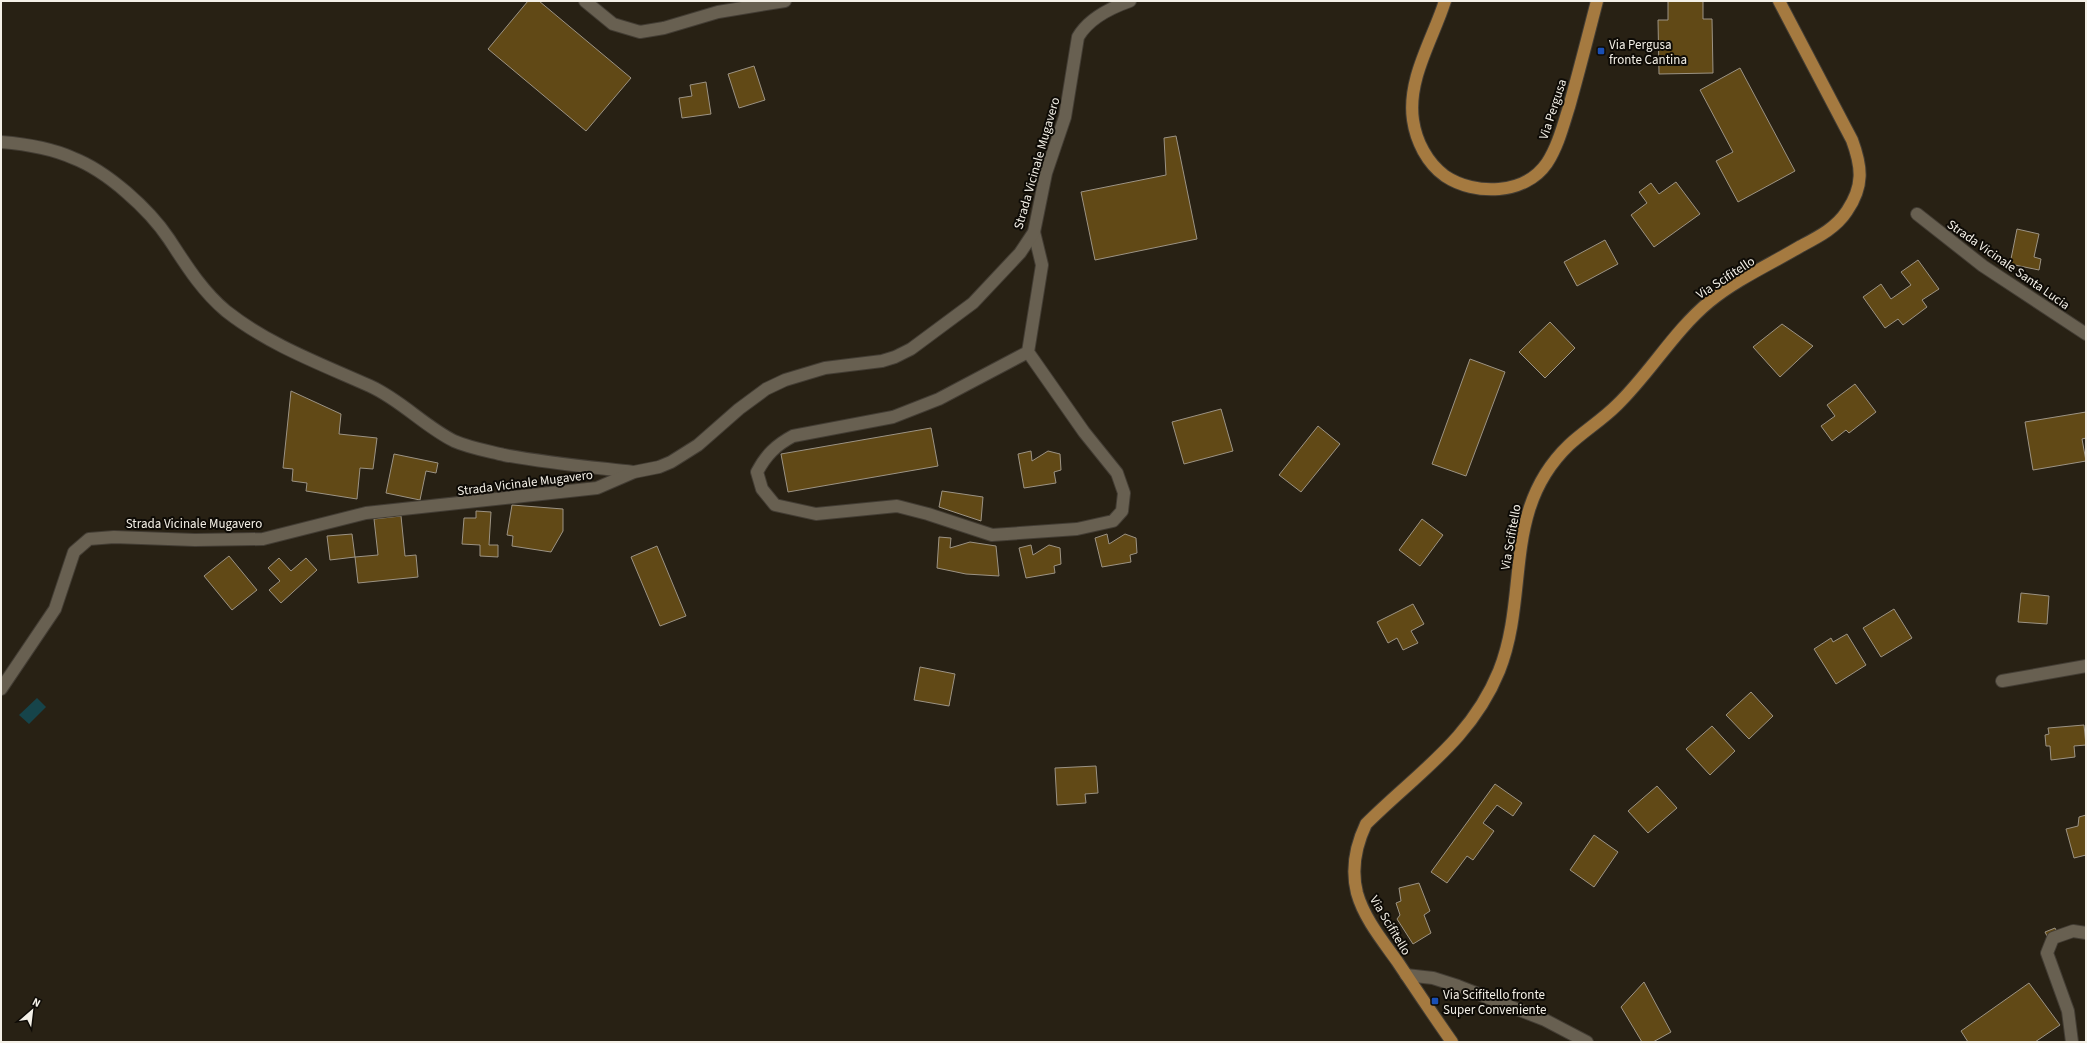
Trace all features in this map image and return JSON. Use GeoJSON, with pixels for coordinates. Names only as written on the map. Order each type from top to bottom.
{"type":"FeatureCollection","features":[{"type":"Feature","properties":{"kind":"main road","name":"Via Pergusa"},"geometry":{"type":"LineString","coordinates":[[1445,1],[1421,65],[1412,96],[1413,119],[1418,142],[1431,162],[1446,176],[1471,187],[1492,190],[1514,186],[1530,179],[1546,164],[1559,140],[1597,1]]}},
{"type":"Feature","properties":{"kind":"main road","name":"Via Scifitello"},"geometry":{"type":"LineString","coordinates":[[1452,1042],[1373,927],[1361,906],[1355,877],[1355,859],[1359,839],[1366,824],[1453,744],[1484,704],[1499,671],[1506,649],[1526,516],[1533,494],[1550,465],[1570,445],[1617,405],[1694,316],[1705,306],[1728,288],[1830,230],[1846,212],[1858,191],[1861,176],[1859,159],[1852,140],[1778,1]]}},
{"type":"Feature","properties":{"kind":"street"},"geometry":{"type":"LineString","coordinates":[[585,1],[613,24],[640,32],[664,28],[718,12],[785,1]]}},
{"type":"Feature","properties":{"kind":"street","name":"Strada Vicinale Mugavero"},"geometry":{"type":"LineString","coordinates":[[1,689],[55,609],[74,552],[89,539],[114,537],[195,540],[263,538],[366,513],[597,488],[634,472],[659,467],[671,462],[698,446],[739,409],[761,393],[785,380],[825,368],[882,362],[911,349],[973,303],[1020,253],[1034,232],[1046,172],[1065,117],[1078,37],[1083,28],[1091,20],[1130,1]]}},
{"type":"Feature","properties":{"kind":"street"},"geometry":{"type":"LineString","coordinates":[[1,142],[42,148],[89,165],[132,198],[154,219],[201,286],[231,314],[262,336],[386,394],[435,430],[455,441],[484,451],[525,459],[634,472]]}},
{"type":"Feature","properties":{"kind":"street","name":"Strada Vicinale Santa Lucia"},"geometry":{"type":"LineString","coordinates":[[1917,214],[1983,266],[2086,334]]}},
{"type":"Feature","properties":{"kind":"street"},"geometry":{"type":"LineString","coordinates":[[1028,352],[940,399],[894,417],[793,436],[778,444],[764,459],[757,472],[762,489],[775,505],[816,514],[897,506],[928,514],[992,535],[1076,529],[1113,521],[1122,511],[1124,493],[1117,473],[1084,432],[1028,352],[1042,264],[1034,232]]}},
{"type":"Feature","properties":{"kind":"street"},"geometry":{"type":"LineString","coordinates":[[2002,681],[2086,666]]}},
{"type":"Feature","properties":{"kind":"street"},"geometry":{"type":"LineString","coordinates":[[2068,1040],[2068,1011],[2047,953],[2053,938],[2073,931],[2086,933]]}},
{"type":"Feature","properties":{"kind":"street"},"geometry":{"type":"LineString","coordinates":[[1406,975],[1433,978],[1458,986],[1544,1020],[1587,1042]]}},
{"type":"Feature","properties":{"kind":"water"},"geometry":{"type":"Polygon","coordinates":[[[37,698],[46,707],[29,724],[19,715],[37,698]]]}},
{"type":"Feature","properties":{"kind":"building"},"geometry":{"type":"Polygon","coordinates":[[[528,1],[539,1],[631,78],[586,131],[488,49],[528,1]]]}},
{"type":"Feature","properties":{"kind":"building"},"geometry":{"type":"Polygon","coordinates":[[[1668,1],[1703,1],[1703,19],[1712,19],[1713,73],[1659,74],[1658,20],[1668,20],[1668,1]]]}},
{"type":"Feature","properties":{"kind":"building"},"geometry":{"type":"Polygon","coordinates":[[[754,66],[765,100],[739,108],[728,74],[754,66]]]}},
{"type":"Feature","properties":{"kind":"building"},"geometry":{"type":"Polygon","coordinates":[[[1740,68],[1795,171],[1738,202],[1716,161],[1733,152],[1700,90],[1740,68]]]}},
{"type":"Feature","properties":{"kind":"building"},"geometry":{"type":"Polygon","coordinates":[[[706,82],[711,114],[682,118],[679,98],[692,96],[690,85],[706,82]]]}},
{"type":"Feature","properties":{"kind":"building"},"geometry":{"type":"Polygon","coordinates":[[[1176,136],[1197,239],[1095,260],[1081,192],[1166,175],[1164,138],[1176,136]]]}},
{"type":"Feature","properties":{"kind":"building"},"geometry":{"type":"Polygon","coordinates":[[[1676,182],[1700,214],[1654,247],[1631,215],[1647,203],[1639,192],[1651,183],[1659,194],[1676,182]]]}},
{"type":"Feature","properties":{"kind":"building"},"geometry":{"type":"Polygon","coordinates":[[[2017,229],[2039,234],[2034,257],[2041,259],[2039,270],[2010,264],[2017,229]]]}},
{"type":"Feature","properties":{"kind":"building"},"geometry":{"type":"Polygon","coordinates":[[[1605,240],[1618,264],[1577,286],[1564,262],[1605,240]]]}},
{"type":"Feature","properties":{"kind":"building"},"geometry":{"type":"Polygon","coordinates":[[[1918,260],[1939,289],[1922,300],[1927,307],[1903,325],[1898,319],[1885,328],[1863,297],[1881,284],[1891,299],[1911,285],[1901,272],[1918,260]]]}},
{"type":"Feature","properties":{"kind":"building"},"geometry":{"type":"Polygon","coordinates":[[[1550,322],[1575,348],[1545,378],[1519,352],[1550,322]]]}},
{"type":"Feature","properties":{"kind":"building"},"geometry":{"type":"Polygon","coordinates":[[[1782,324],[1813,346],[1780,377],[1753,347],[1782,324]]]}},
{"type":"Feature","properties":{"kind":"building"},"geometry":{"type":"Polygon","coordinates":[[[1470,359],[1505,372],[1466,476],[1432,464],[1470,359]]]}},
{"type":"Feature","properties":{"kind":"building"},"geometry":{"type":"Polygon","coordinates":[[[1855,384],[1876,412],[1849,433],[1846,430],[1832,441],[1821,426],[1835,416],[1827,405],[1855,384]]]}},
{"type":"Feature","properties":{"kind":"building"},"geometry":{"type":"Polygon","coordinates":[[[291,391],[341,414],[339,434],[377,438],[373,469],[360,468],[357,499],[306,491],[307,483],[292,481],[293,469],[283,468],[291,391]]]}},
{"type":"Feature","properties":{"kind":"building"},"geometry":{"type":"Polygon","coordinates":[[[1221,409],[1233,451],[1184,464],[1172,422],[1221,409]]]}},
{"type":"Feature","properties":{"kind":"building"},"geometry":{"type":"Polygon","coordinates":[[[2086,412],[2086,438],[2082,439],[2086,461],[2033,470],[2025,422],[2086,412]]]}},
{"type":"Feature","properties":{"kind":"building"},"geometry":{"type":"Polygon","coordinates":[[[1318,426],[1340,444],[1301,492],[1279,475],[1318,426]]]}},
{"type":"Feature","properties":{"kind":"building"},"geometry":{"type":"Polygon","coordinates":[[[931,428],[938,466],[788,492],[781,454],[931,428]]]}},
{"type":"Feature","properties":{"kind":"building"},"geometry":{"type":"Polygon","coordinates":[[[1031,451],[1032,461],[1048,451],[1060,454],[1061,470],[1054,472],[1056,483],[1024,488],[1018,454],[1031,451]]]}},
{"type":"Feature","properties":{"kind":"building"},"geometry":{"type":"Polygon","coordinates":[[[394,454],[438,463],[436,473],[426,471],[420,500],[386,493],[394,454]]]}},
{"type":"Feature","properties":{"kind":"building"},"geometry":{"type":"Polygon","coordinates":[[[942,491],[983,497],[981,521],[939,507],[942,491]]]}},
{"type":"Feature","properties":{"kind":"building"},"geometry":{"type":"Polygon","coordinates":[[[512,505],[563,509],[563,531],[551,552],[512,546],[513,536],[507,535],[512,505]]]}},
{"type":"Feature","properties":{"kind":"building"},"geometry":{"type":"Polygon","coordinates":[[[476,511],[491,512],[489,545],[498,545],[498,557],[480,556],[480,545],[462,544],[464,518],[476,518],[476,511]]]}},
{"type":"Feature","properties":{"kind":"building"},"geometry":{"type":"Polygon","coordinates":[[[401,516],[405,556],[416,555],[418,577],[358,583],[355,557],[378,555],[374,519],[401,516]]]}},
{"type":"Feature","properties":{"kind":"building"},"geometry":{"type":"Polygon","coordinates":[[[1422,519],[1443,535],[1420,566],[1399,550],[1422,519]]]}},
{"type":"Feature","properties":{"kind":"building"},"geometry":{"type":"Polygon","coordinates":[[[352,534],[355,557],[330,560],[327,536],[352,534]]]}},
{"type":"Feature","properties":{"kind":"building"},"geometry":{"type":"Polygon","coordinates":[[[1107,534],[1109,544],[1125,534],[1136,538],[1137,553],[1130,555],[1131,562],[1102,567],[1095,538],[1107,534]]]}},
{"type":"Feature","properties":{"kind":"building"},"geometry":{"type":"Polygon","coordinates":[[[939,537],[951,538],[950,548],[970,542],[996,546],[999,576],[966,574],[937,568],[939,537]]]}},
{"type":"Feature","properties":{"kind":"building"},"geometry":{"type":"Polygon","coordinates":[[[1031,545],[1033,555],[1049,545],[1060,548],[1061,564],[1054,566],[1055,573],[1026,578],[1019,548],[1031,545]]]}},
{"type":"Feature","properties":{"kind":"building"},"geometry":{"type":"Polygon","coordinates":[[[657,546],[686,616],[660,626],[631,557],[657,546]]]}},
{"type":"Feature","properties":{"kind":"building"},"geometry":{"type":"Polygon","coordinates":[[[229,556],[257,590],[232,610],[204,576],[229,556]]]}},
{"type":"Feature","properties":{"kind":"building"},"geometry":{"type":"Polygon","coordinates":[[[279,558],[291,571],[306,558],[317,570],[281,603],[269,590],[280,581],[268,568],[279,558]]]}},
{"type":"Feature","properties":{"kind":"building"},"geometry":{"type":"Polygon","coordinates":[[[2021,593],[2049,596],[2047,624],[2018,622],[2021,593]]]}},
{"type":"Feature","properties":{"kind":"building"},"geometry":{"type":"Polygon","coordinates":[[[1413,604],[1424,624],[1411,631],[1418,643],[1403,650],[1397,638],[1388,643],[1377,622],[1413,604]]]}},
{"type":"Feature","properties":{"kind":"building"},"geometry":{"type":"Polygon","coordinates":[[[1894,609],[1912,638],[1881,657],[1863,628],[1894,609]]]}},
{"type":"Feature","properties":{"kind":"building"},"geometry":{"type":"Polygon","coordinates":[[[1847,634],[1866,665],[1836,684],[1814,649],[1831,638],[1833,642],[1847,634]]]}},
{"type":"Feature","properties":{"kind":"building"},"geometry":{"type":"Polygon","coordinates":[[[920,667],[955,674],[949,706],[914,700],[920,667]]]}},
{"type":"Feature","properties":{"kind":"building"},"geometry":{"type":"Polygon","coordinates":[[[1751,692],[1773,716],[1749,739],[1726,715],[1751,692]]]}},
{"type":"Feature","properties":{"kind":"building"},"geometry":{"type":"Polygon","coordinates":[[[2084,725],[2086,745],[2074,746],[2075,757],[2051,760],[2050,746],[2046,746],[2045,735],[2049,734],[2048,728],[2084,725]]]}},
{"type":"Feature","properties":{"kind":"building"},"geometry":{"type":"Polygon","coordinates":[[[1712,726],[1735,751],[1710,775],[1686,749],[1712,726]]]}},
{"type":"Feature","properties":{"kind":"building"},"geometry":{"type":"Polygon","coordinates":[[[1096,766],[1098,793],[1085,794],[1086,803],[1057,805],[1055,768],[1096,766]]]}},
{"type":"Feature","properties":{"kind":"building"},"geometry":{"type":"Polygon","coordinates":[[[1495,784],[1522,803],[1513,816],[1497,805],[1483,823],[1494,831],[1473,860],[1467,856],[1447,883],[1431,872],[1495,784]]]}},
{"type":"Feature","properties":{"kind":"building"},"geometry":{"type":"Polygon","coordinates":[[[1657,786],[1677,808],[1648,833],[1628,811],[1657,786]]]}},
{"type":"Feature","properties":{"kind":"building"},"geometry":{"type":"Polygon","coordinates":[[[2086,815],[2086,855],[2074,858],[2066,829],[2078,826],[2079,817],[2086,815]]]}},
{"type":"Feature","properties":{"kind":"building"},"geometry":{"type":"Polygon","coordinates":[[[1594,835],[1618,852],[1594,887],[1570,870],[1594,835]]]}},
{"type":"Feature","properties":{"kind":"building"},"geometry":{"type":"Polygon","coordinates":[[[1419,883],[1430,911],[1424,915],[1431,933],[1413,944],[1397,919],[1400,915],[1396,903],[1401,901],[1399,888],[1419,883]]]}},
{"type":"Feature","properties":{"kind":"building"},"geometry":{"type":"Polygon","coordinates":[[[2055,928],[2058,934],[2048,938],[2045,932],[2055,928]]]}},
{"type":"Feature","properties":{"kind":"building"},"geometry":{"type":"Polygon","coordinates":[[[1644,982],[1671,1032],[1653,1042],[1642,1042],[1621,1007],[1644,982]]]}},
{"type":"Feature","properties":{"kind":"building"},"geometry":{"type":"Polygon","coordinates":[[[2029,983],[2060,1025],[2035,1042],[1968,1042],[1961,1031],[2029,983]]]}},
{"type":"Feature","properties":{"kind":"place","name":"Via Pergusa fronte Cantina"},"geometry":{"type":"Point","coordinates":[1601,51]}},
{"type":"Feature","properties":{"kind":"place","name":"Via Scifitello fronte Super Conveniente"},"geometry":{"type":"Point","coordinates":[1435,1001]}}]}
